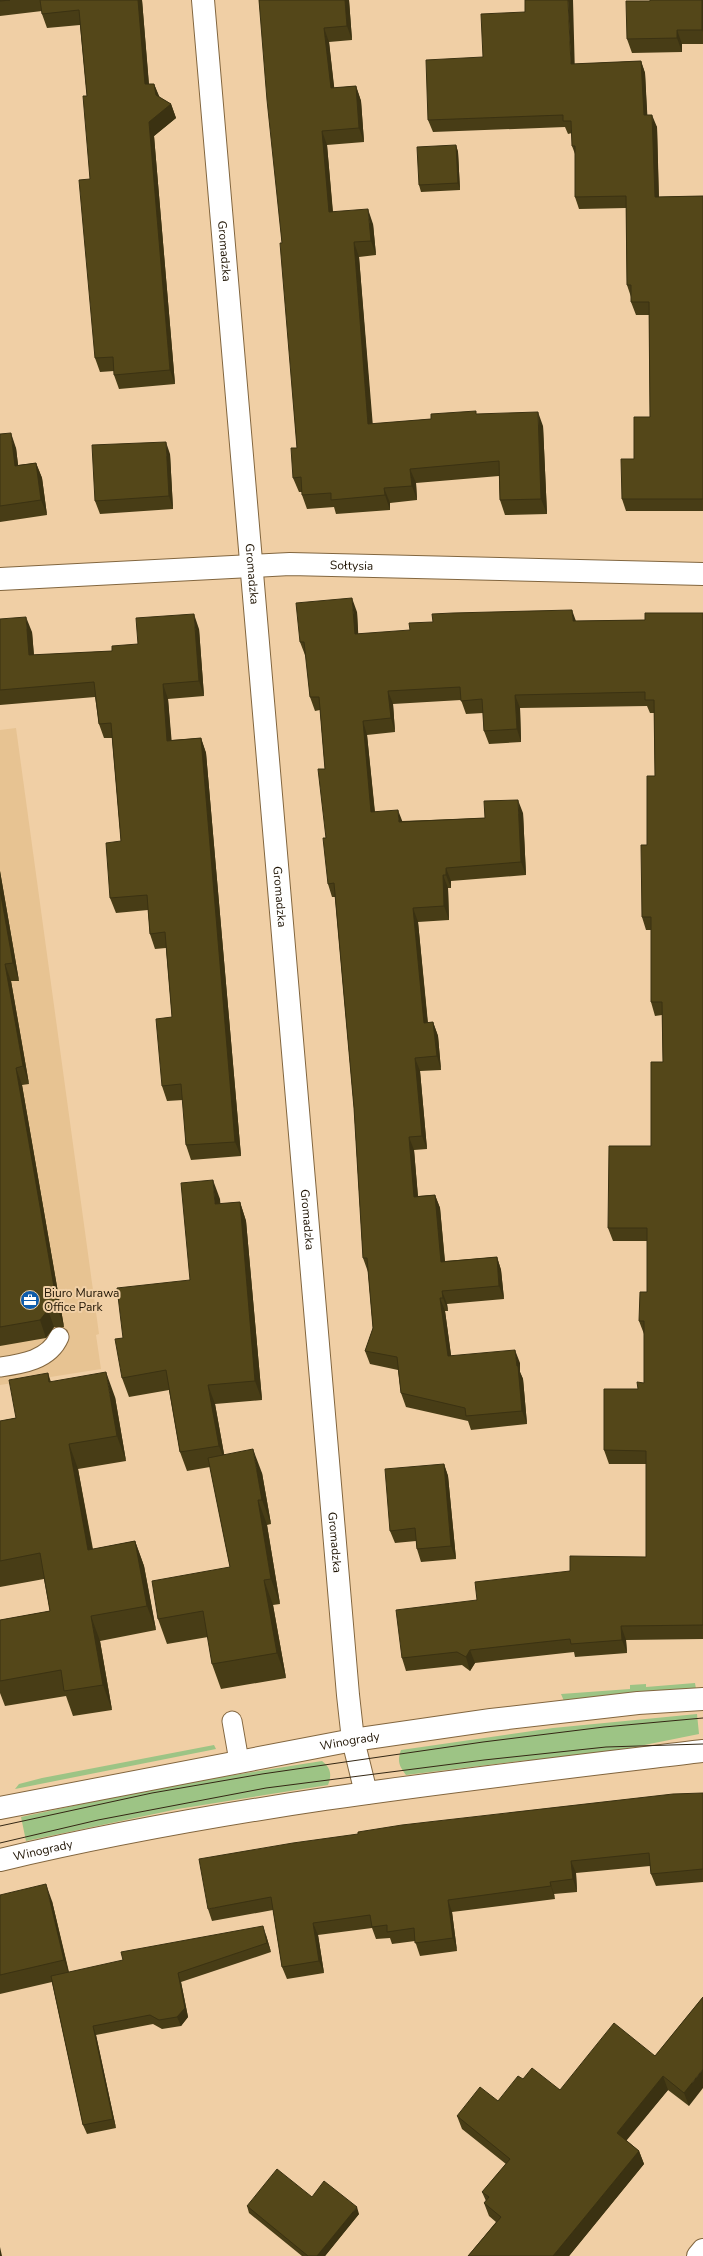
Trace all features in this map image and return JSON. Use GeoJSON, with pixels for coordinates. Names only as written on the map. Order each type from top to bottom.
{"type":"FeatureCollection","features":[{"type":"Feature","properties":{"kind":"street","name":"Gromadzka"},"geometry":{"type":"LineString","coordinates":[[203,0],[250,565],[353,1740],[366,1793]]}},
{"type":"Feature","properties":{"kind":"street","name":"Sołtysia"},"geometry":{"type":"LineString","coordinates":[[0,579],[290,564],[703,574]]}},
{"type":"Feature","properties":{"kind":"street","name":"Winogrady"},"geometry":{"type":"LineString","coordinates":[[2,1806],[353,1740],[491,1720],[638,1703],[703,1699]]}},
{"type":"Feature","properties":{"kind":"street","name":"Winogrady"},"geometry":{"type":"LineString","coordinates":[[0,1860],[161,1826],[366,1793],[703,1751]]}},
{"type":"Feature","properties":{"kind":"street"},"geometry":{"type":"LineString","coordinates":[[698,2256],[703,2250]]}},
{"type":"Feature","properties":{"kind":"lane"},"geometry":{"type":"LineString","coordinates":[[0,1367],[21,1364],[41,1356],[52,1347],[59,1337]]}},
{"type":"Feature","properties":{"kind":"lane"},"geometry":{"type":"LineString","coordinates":[[232,1722],[239,1762]]}},
{"type":"Feature","properties":{"kind":"shaded area"},"geometry":{"type":"Polygon","coordinates":[[[16,728],[99,1334],[96,1335],[101,1369],[0,1385],[0,730],[16,728]]]}},
{"type":"Feature","properties":{"kind":"green space"},"geometry":{"type":"Polygon","coordinates":[[[695,1683],[696,1689],[564,1701],[561,1694],[630,1689],[630,1685],[646,1684],[646,1687],[695,1683]]]}},
{"type":"Feature","properties":{"kind":"green space"},"geometry":{"type":"Polygon","coordinates":[[[697,1714],[699,1734],[595,1755],[520,1761],[406,1775],[399,1763],[401,1750],[553,1728],[697,1714]]]}},
{"type":"Feature","properties":{"kind":"green space"},"geometry":{"type":"Polygon","coordinates":[[[214,1745],[216,1749],[15,1789],[19,1784],[42,1778],[214,1745]]]}},
{"type":"Feature","properties":{"kind":"green space"},"geometry":{"type":"Polygon","coordinates":[[[322,1761],[330,1772],[328,1785],[178,1809],[26,1841],[21,1817],[171,1785],[322,1761]]]}},
{"type":"Feature","properties":{"kind":"building"},"geometry":{"type":"Polygon","coordinates":[[[40,0],[138,0],[145,84],[154,84],[156,95],[171,104],[149,122],[170,370],[114,375],[113,357],[95,358],[79,180],[90,179],[83,96],[87,96],[79,10],[42,14],[40,0]]]}},
{"type":"Feature","properties":{"kind":"building"},"geometry":{"type":"Polygon","coordinates":[[[259,0],[345,0],[347,26],[324,28],[331,88],[356,86],[359,128],[322,131],[329,212],[368,209],[371,241],[354,242],[368,424],[431,419],[431,414],[476,411],[476,414],[538,412],[541,499],[500,500],[499,461],[410,469],[412,486],[384,488],[385,495],[331,500],[331,493],[302,495],[301,477],[293,478],[291,448],[297,448],[280,243],[282,243],[267,100],[259,0]]]}},
{"type":"Feature","properties":{"kind":"building"},"geometry":{"type":"Polygon","coordinates":[[[525,0],[568,0],[571,64],[641,61],[644,115],[652,115],[655,197],[703,196],[703,499],[622,499],[621,459],[634,459],[634,417],[650,417],[649,302],[631,302],[631,285],[627,285],[626,196],[575,197],[575,146],[572,146],[571,121],[563,121],[563,115],[428,120],[426,60],[483,57],[481,14],[525,12],[525,0]]]}},
{"type":"Feature","properties":{"kind":"building"},"geometry":{"type":"Polygon","coordinates":[[[702,0],[702,30],[677,30],[677,38],[627,39],[626,1],[702,0]]]}},
{"type":"Feature","properties":{"kind":"building"},"geometry":{"type":"Polygon","coordinates":[[[456,145],[458,183],[419,185],[417,147],[456,145]]]}},
{"type":"Feature","properties":{"kind":"building"},"geometry":{"type":"Polygon","coordinates":[[[11,433],[15,466],[36,463],[41,500],[0,506],[0,434],[11,433]]]}},
{"type":"Feature","properties":{"kind":"building"},"geometry":{"type":"Polygon","coordinates":[[[166,442],[169,496],[95,501],[92,445],[166,442]]]}},
{"type":"Feature","properties":{"kind":"building"},"geometry":{"type":"Polygon","coordinates":[[[352,598],[355,634],[410,630],[409,623],[433,622],[432,614],[572,610],[573,621],[645,620],[645,613],[703,613],[703,1625],[621,1626],[622,1640],[571,1644],[570,1639],[470,1650],[466,1657],[457,1652],[402,1658],[396,1610],[477,1600],[475,1582],[570,1571],[570,1556],[646,1557],[646,1451],[604,1450],[604,1389],[638,1389],[637,1382],[644,1383],[644,1321],[639,1321],[640,1292],[647,1292],[647,1228],[608,1228],[609,1146],[651,1146],[651,1062],[663,1062],[662,1002],[651,1002],[651,917],[642,917],[641,845],[647,845],[647,776],[655,776],[654,700],[645,700],[645,692],[515,695],[517,729],[484,731],[482,699],[461,701],[460,687],[388,691],[391,718],[363,721],[371,812],[398,810],[399,822],[485,818],[484,801],[518,800],[521,862],[446,868],[446,875],[443,875],[444,906],[413,908],[424,1023],[433,1022],[437,1056],[415,1058],[422,1136],[409,1137],[414,1197],[435,1195],[441,1262],[497,1257],[499,1286],[442,1291],[443,1298],[440,1298],[448,1356],[515,1350],[518,1366],[522,1411],[466,1416],[465,1408],[401,1393],[397,1357],[365,1351],[373,1328],[367,1258],[363,1258],[354,1108],[334,883],[328,884],[323,838],[326,838],[318,769],[325,769],[319,697],[310,697],[304,642],[300,642],[296,603],[352,598]]]}},
{"type":"Feature","properties":{"kind":"building"},"geometry":{"type":"Polygon","coordinates":[[[194,614],[199,681],[163,684],[167,741],[201,738],[235,1142],[186,1145],[181,1084],[162,1086],[156,1019],[172,1017],[165,932],[150,934],[147,895],[110,898],[106,843],[121,841],[111,723],[99,724],[94,682],[0,690],[0,619],[26,617],[29,655],[112,651],[112,646],[138,644],[136,618],[194,614]]]}},
{"type":"Feature","properties":{"kind":"building"},"geometry":{"type":"Polygon","coordinates":[[[0,890],[13,963],[5,964],[23,1066],[16,1068],[58,1310],[48,1310],[40,1320],[0,1327],[0,890]]]}},
{"type":"Feature","properties":{"kind":"building"},"geometry":{"type":"Polygon","coordinates":[[[213,1180],[215,1204],[240,1202],[255,1381],[208,1385],[219,1446],[180,1452],[166,1370],[122,1378],[115,1339],[123,1338],[117,1288],[190,1280],[181,1183],[213,1180]]]}},
{"type":"Feature","properties":{"kind":"building"},"geometry":{"type":"Polygon","coordinates":[[[106,1372],[117,1436],[69,1444],[88,1550],[135,1541],[147,1606],[91,1616],[103,1685],[64,1691],[61,1670],[0,1681],[0,1620],[50,1611],[40,1553],[0,1561],[0,1421],[16,1418],[9,1380],[48,1373],[49,1382],[106,1372]]]}},
{"type":"Feature","properties":{"kind":"building"},"geometry":{"type":"Polygon","coordinates":[[[253,1449],[262,1500],[258,1500],[271,1579],[264,1580],[277,1653],[212,1664],[203,1611],[158,1619],[152,1581],[230,1567],[208,1458],[253,1449]]]}},
{"type":"Feature","properties":{"kind":"building"},"geometry":{"type":"Polygon","coordinates":[[[444,1464],[451,1546],[417,1549],[415,1528],[390,1531],[385,1469],[444,1464]]]}},
{"type":"Feature","properties":{"kind":"building"},"geometry":{"type":"Polygon","coordinates":[[[703,1793],[703,1869],[651,1874],[649,1853],[571,1861],[573,1879],[550,1882],[551,1886],[448,1900],[453,1938],[415,1943],[414,1928],[387,1932],[387,1925],[372,1927],[370,1915],[313,1923],[319,1961],[282,1967],[271,1897],[208,1909],[199,1859],[293,1843],[358,1834],[358,1832],[402,1825],[673,1794],[703,1793]]]}},
{"type":"Feature","properties":{"kind":"building"},"geometry":{"type":"Polygon","coordinates":[[[46,1884],[64,1960],[0,1975],[0,1895],[46,1884]]]}},
{"type":"Feature","properties":{"kind":"building"},"geometry":{"type":"Polygon","coordinates":[[[263,1926],[267,1943],[178,1973],[185,2008],[177,2017],[159,2020],[150,2015],[93,2026],[113,2119],[83,2125],[51,1976],[123,1960],[121,1952],[263,1926]]]}},
{"type":"Feature","properties":{"kind":"building"},"geometry":{"type":"Polygon","coordinates":[[[703,1997],[703,2069],[684,2093],[663,2076],[617,2133],[639,2151],[553,2256],[468,2256],[501,2217],[484,2203],[489,2197],[482,2192],[510,2159],[457,2116],[480,2087],[498,2101],[518,2076],[523,2079],[532,2068],[560,2090],[614,2023],[655,2056],[703,1997]]]}},
{"type":"Feature","properties":{"kind":"building"},"geometry":{"type":"Polygon","coordinates":[[[277,2169],[312,2197],[324,2181],[357,2207],[317,2256],[308,2256],[247,2206],[277,2169]]]}},
{"type":"Feature","properties":{"kind":"tram line"},"geometry":{"type":"LineString","coordinates":[[0,1826],[152,1793],[262,1774],[483,1742],[604,1727],[703,1718]]}},
{"type":"Feature","properties":{"kind":"tram line"},"geometry":{"type":"LineString","coordinates":[[0,1843],[98,1820],[266,1788],[484,1760],[606,1747],[703,1744]]}},
{"type":"Feature","properties":{"kind":"place","name":"Biuro Murawa Office Park"},"geometry":{"type":"Point","coordinates":[30,1300]}}]}
